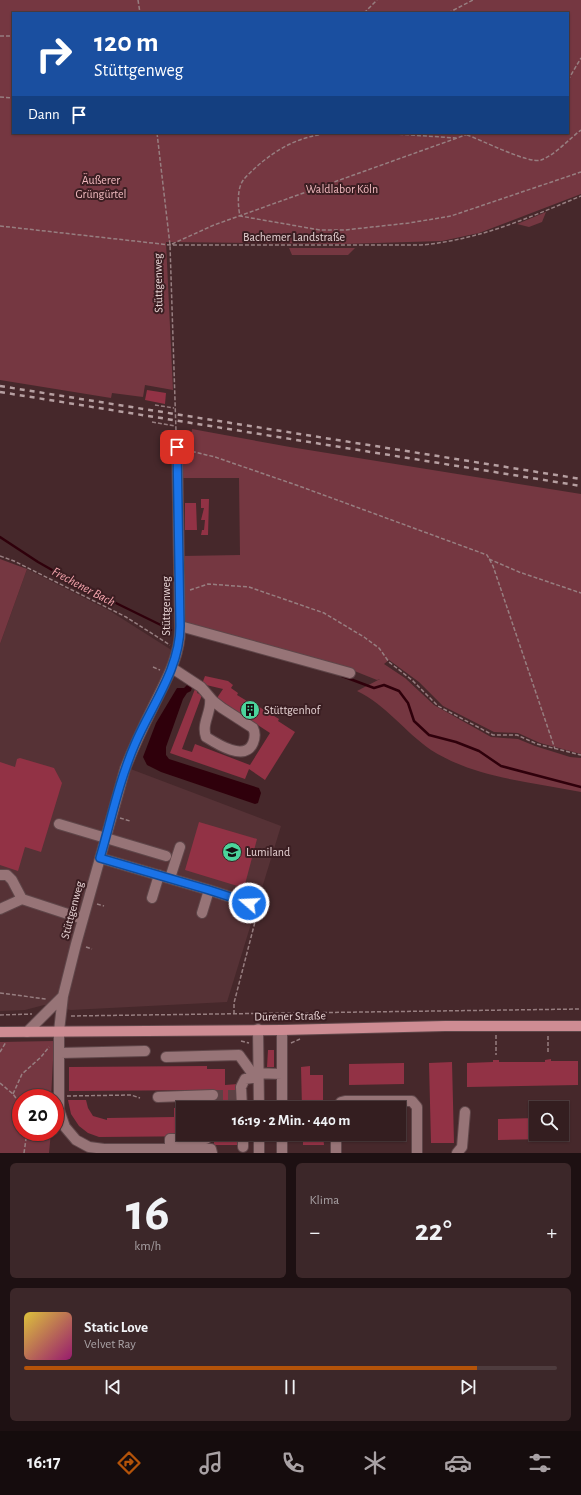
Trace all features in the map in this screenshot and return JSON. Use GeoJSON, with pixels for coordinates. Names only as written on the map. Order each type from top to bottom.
{"type":"FeatureCollection","features":[{"type":"Feature","properties":{"kind":"main road","name":"Dürener Straße"},"geometry":{"type":"LineString","coordinates":[[3,1036],[27,1032],[59,1031],[282,1030],[445,1026],[581,1026]]}},
{"type":"Feature","properties":{"kind":"street","name":"Stüttgenweg"},"geometry":{"type":"LineString","coordinates":[[60,1089],[59,1031],[63,996],[83,919],[132,751],[172,668],[178,649],[180,630],[180,594],[177,444]]}},
{"type":"Feature","properties":{"kind":"street"},"geometry":{"type":"LineString","coordinates":[[180,630],[350,673]]}},
{"type":"Feature","properties":{"kind":"street"},"geometry":{"type":"LineString","coordinates":[[172,668],[201,687],[210,698],[222,708],[253,728],[254,736],[252,745],[248,749],[242,752],[236,751],[214,742],[206,736],[204,726],[210,707],[210,698]]}},
{"type":"Feature","properties":{"kind":"street"},"geometry":{"type":"LineString","coordinates":[[59,824],[166,856]]}},
{"type":"Feature","properties":{"kind":"street"},"geometry":{"type":"LineString","coordinates":[[170,878],[180,847]]}},
{"type":"Feature","properties":{"kind":"street"},"geometry":{"type":"LineString","coordinates":[[100,858],[249,903]]}},
{"type":"Feature","properties":{"kind":"street"},"geometry":{"type":"LineString","coordinates":[[0,875],[7,875],[12,880],[22,899]]}},
{"type":"Feature","properties":{"kind":"street"},"geometry":{"type":"LineString","coordinates":[[152,898],[159,875]]}},
{"type":"Feature","properties":{"kind":"street"},"geometry":{"type":"LineString","coordinates":[[202,913],[209,890]]}},
{"type":"Feature","properties":{"kind":"street"},"geometry":{"type":"LineString","coordinates":[[0,909],[22,899],[83,919]]}},
{"type":"Feature","properties":{"kind":"street"},"geometry":{"type":"LineString","coordinates":[[27,1032],[63,996]]}},
{"type":"Feature","properties":{"kind":"street"},"geometry":{"type":"LineString","coordinates":[[258,1029],[259,1101]]}},
{"type":"Feature","properties":{"kind":"street"},"geometry":{"type":"LineString","coordinates":[[282,1030],[282,1101]]}},
{"type":"Feature","properties":{"kind":"street"},"geometry":{"type":"LineString","coordinates":[[60,1053],[145,1051]]}},
{"type":"Feature","properties":{"kind":"street"},"geometry":{"type":"LineString","coordinates":[[166,1057],[239,1056],[252,1073],[259,1075]]}},
{"type":"Feature","properties":{"kind":"street"},"geometry":{"type":"LineString","coordinates":[[241,1101],[240,1096],[245,1079],[259,1075],[282,1074]]}},
{"type":"Feature","properties":{"kind":"street"},"geometry":{"type":"LineString","coordinates":[[158,1097],[213,1095]]}},
{"type":"Feature","properties":{"kind":"street"},"geometry":{"type":"LineString","coordinates":[[240,1096],[254,1101]]}},
{"type":"Feature","properties":{"kind":"street"},"geometry":{"type":"LineString","coordinates":[[343,1101],[412,1101],[417,1106],[417,1153]]}},
{"type":"Feature","properties":{"kind":"street"},"geometry":{"type":"LineString","coordinates":[[457,1153],[462,1148],[465,1112]]}},
{"type":"Feature","properties":{"kind":"street","name":"Stüttgenweg"},"geometry":{"type":"LineString","coordinates":[[64,1124],[76,1140],[88,1150]]}},
{"type":"Feature","properties":{"kind":"street"},"geometry":{"type":"LineString","coordinates":[[170,1148],[170,1139],[176,1139]]}},
{"type":"Feature","properties":{"kind":"street"},"geometry":{"type":"LineString","coordinates":[[243,1141],[243,1147]]}},
{"type":"Feature","properties":{"kind":"street"},"geometry":{"type":"LineString","coordinates":[[259,1141],[260,1153]]}},
{"type":"Feature","properties":{"kind":"street"},"geometry":{"type":"LineString","coordinates":[[282,1141],[282,1153]]}},
{"type":"Feature","properties":{"kind":"street"},"geometry":{"type":"LineString","coordinates":[[336,1141],[336,1153]]}},
{"type":"Feature","properties":{"kind":"street"},"geometry":{"type":"LineString","coordinates":[[88,1150],[170,1148],[211,1149],[212,1153]]}},
{"type":"Feature","properties":{"kind":"path"},"geometry":{"type":"LineString","coordinates":[[138,0],[140,12]]}},
{"type":"Feature","properties":{"kind":"path"},"geometry":{"type":"LineString","coordinates":[[365,12],[376,0]]}},
{"type":"Feature","properties":{"kind":"path"},"geometry":{"type":"LineString","coordinates":[[450,12],[473,0]]}},
{"type":"Feature","properties":{"kind":"path"},"geometry":{"type":"LineString","coordinates":[[0,36],[12,36]]}},
{"type":"Feature","properties":{"kind":"path"},"geometry":{"type":"LineString","coordinates":[[569,78],[581,58]]}},
{"type":"Feature","properties":{"kind":"path"},"geometry":{"type":"LineString","coordinates":[[0,97],[12,98]]}},
{"type":"Feature","properties":{"kind":"path"},"geometry":{"type":"LineString","coordinates":[[170,245],[191,234],[466,135],[524,158],[537,161],[547,156],[581,130]]}},
{"type":"Feature","properties":{"kind":"path","name":"Stüttgenweg"},"geometry":{"type":"LineString","coordinates":[[156,134],[170,245],[174,408],[177,444]]}},
{"type":"Feature","properties":{"kind":"path"},"geometry":{"type":"LineString","coordinates":[[240,216],[239,200],[241,184],[258,166],[277,151],[292,142],[303,138],[325,134]]}},
{"type":"Feature","properties":{"kind":"path"},"geometry":{"type":"LineString","coordinates":[[396,134],[458,138]]}},
{"type":"Feature","properties":{"kind":"path"},"geometry":{"type":"LineString","coordinates":[[240,216],[320,230],[345,230],[401,224],[451,216],[556,182],[581,172]]}},
{"type":"Feature","properties":{"kind":"path","name":"Bachemer Landstraße"},"geometry":{"type":"LineString","coordinates":[[0,226],[170,245],[358,246],[441,243],[479,235],[581,196]]}},
{"type":"Feature","properties":{"kind":"path"},"geometry":{"type":"LineString","coordinates":[[155,405],[174,408]]}},
{"type":"Feature","properties":{"kind":"path"},"geometry":{"type":"LineString","coordinates":[[152,422],[176,426]]}},
{"type":"Feature","properties":{"kind":"path"},"geometry":{"type":"LineString","coordinates":[[177,444],[460,544],[487,555],[555,749]]}},
{"type":"Feature","properties":{"kind":"path"},"geometry":{"type":"LineString","coordinates":[[0,556],[14,561],[126,617],[178,649]]}},
{"type":"Feature","properties":{"kind":"path"},"geometry":{"type":"LineString","coordinates":[[489,560],[581,593]]}},
{"type":"Feature","properties":{"kind":"path"},"geometry":{"type":"LineString","coordinates":[[180,594],[208,584],[249,586],[324,612],[379,648],[389,662],[412,680],[438,706],[493,735],[517,735],[537,744],[581,756]]}},
{"type":"Feature","properties":{"kind":"path"},"geometry":{"type":"LineString","coordinates":[[126,820],[130,821]]}},
{"type":"Feature","properties":{"kind":"path"},"geometry":{"type":"LineString","coordinates":[[234,1014],[234,1003],[256,918],[249,903]]}},
{"type":"Feature","properties":{"kind":"path"},"geometry":{"type":"LineString","coordinates":[[100,905],[104,906]]}},
{"type":"Feature","properties":{"kind":"path"},"geometry":{"type":"LineString","coordinates":[[87,948],[92,950]]}},
{"type":"Feature","properties":{"kind":"path"},"geometry":{"type":"LineString","coordinates":[[0,993],[50,1000]]}},
{"type":"Feature","properties":{"kind":"path"},"geometry":{"type":"LineString","coordinates":[[61,1015],[79,1017],[581,1009]]}},
{"type":"Feature","properties":{"kind":"path"},"geometry":{"type":"LineString","coordinates":[[0,1015],[35,1013]]}},
{"type":"Feature","properties":{"kind":"path"},"geometry":{"type":"LineString","coordinates":[[548,1033],[548,1054]]}},
{"type":"Feature","properties":{"kind":"path"},"geometry":{"type":"LineString","coordinates":[[496,1034],[496,1055]]}},
{"type":"Feature","properties":{"kind":"path"},"geometry":{"type":"LineString","coordinates":[[0,1052],[3,1036]]}},
{"type":"Feature","properties":{"kind":"path"},"geometry":{"type":"LineString","coordinates":[[15,1089],[22,1074],[41,1057],[50,1046]]}},
{"type":"Feature","properties":{"kind":"path"},"geometry":{"type":"LineString","coordinates":[[0,1083],[12,1093]]}},
{"type":"Feature","properties":{"kind":"path"},"geometry":{"type":"LineString","coordinates":[[64,1096],[131,1095],[140,1098]]}},
{"type":"Feature","properties":{"kind":"path"},"geometry":{"type":"LineString","coordinates":[[24,1153],[26,1141]]}},
{"type":"Feature","properties":{"kind":"shaded area"},"geometry":{"type":"Polygon","coordinates":[[[27,569],[110,611],[173,651],[168,669],[120,765],[281,826],[227,1002],[71,1010],[44,1005],[25,1010],[0,1011],[0,644],[27,569]]]}},
{"type":"Feature","properties":{"kind":"shaded area"},"geometry":{"type":"Polygon","coordinates":[[[187,685],[192,687],[191,691],[187,693],[183,699],[166,747],[166,755],[169,759],[259,788],[261,793],[258,803],[255,804],[161,772],[147,765],[143,757],[156,723],[177,688],[184,688],[187,685]]]}},
{"type":"Feature","properties":{"kind":"green space"},"geometry":{"type":"Polygon","coordinates":[[[0,0],[581,0],[581,194],[479,233],[442,241],[343,244],[166,242],[173,390],[145,385],[143,397],[112,393],[111,398],[0,380],[0,0]]]}},
{"type":"Feature","properties":{"kind":"green space"},"geometry":{"type":"Polygon","coordinates":[[[546,212],[542,222],[529,227],[517,224],[546,212]]]}},
{"type":"Feature","properties":{"kind":"green space"},"geometry":{"type":"Polygon","coordinates":[[[289,248],[355,248],[348,255],[292,255],[289,248]]]}},
{"type":"Feature","properties":{"kind":"green space"},"geometry":{"type":"Polygon","coordinates":[[[192,429],[290,447],[581,494],[581,754],[540,743],[518,733],[494,732],[443,706],[419,682],[389,660],[384,664],[405,678],[434,705],[491,737],[518,739],[570,757],[581,758],[581,792],[523,782],[485,773],[466,767],[431,750],[386,711],[357,691],[380,679],[377,680],[352,670],[185,623],[182,556],[240,555],[239,478],[180,478],[180,455],[191,437],[192,429]]]}},
{"type":"Feature","properties":{"kind":"green space"},"geometry":{"type":"Polygon","coordinates":[[[0,559],[27,569],[0,644],[0,559]]]}},
{"type":"Feature","properties":{"kind":"green space"},"geometry":{"type":"Polygon","coordinates":[[[54,1041],[51,1089],[12,1089],[12,1141],[50,1141],[49,1153],[0,1153],[0,1042],[54,1041]]]}},
{"type":"Feature","properties":{"kind":"building"},"geometry":{"type":"Polygon","coordinates":[[[147,390],[166,393],[165,404],[145,400],[147,390]]]}},
{"type":"Feature","properties":{"kind":"building"},"geometry":{"type":"Polygon","coordinates":[[[201,499],[209,499],[208,535],[201,535],[202,530],[204,530],[205,520],[201,520],[204,508],[201,508],[201,499]]]}},
{"type":"Feature","properties":{"kind":"building"},"geometry":{"type":"Polygon","coordinates":[[[185,503],[196,503],[197,530],[185,530],[185,503]]]}},
{"type":"Feature","properties":{"kind":"building"},"geometry":{"type":"Polygon","coordinates":[[[205,676],[228,681],[233,685],[231,688],[238,693],[237,695],[279,719],[278,721],[295,732],[265,780],[249,769],[245,779],[170,753],[195,689],[198,690],[197,693],[202,695],[182,749],[192,752],[195,744],[250,765],[270,733],[217,698],[223,689],[202,684],[205,676]]]}},
{"type":"Feature","properties":{"kind":"building"},"geometry":{"type":"Polygon","coordinates":[[[20,758],[54,768],[62,783],[41,852],[25,847],[18,871],[0,865],[0,762],[15,767],[17,759],[20,758]]]}},
{"type":"Feature","properties":{"kind":"building"},"geometry":{"type":"Polygon","coordinates":[[[199,822],[257,839],[244,888],[185,870],[199,822]]]}},
{"type":"Feature","properties":{"kind":"building"},"geometry":{"type":"Polygon","coordinates":[[[268,1050],[274,1050],[274,1067],[267,1067],[268,1050]]]}},
{"type":"Feature","properties":{"kind":"building"},"geometry":{"type":"Polygon","coordinates":[[[551,1059],[551,1061],[578,1061],[578,1085],[467,1087],[467,1063],[493,1062],[493,1060],[499,1060],[499,1062],[545,1062],[545,1060],[551,1059]]]}},
{"type":"Feature","properties":{"kind":"building"},"geometry":{"type":"Polygon","coordinates":[[[452,1062],[454,1143],[431,1143],[429,1063],[452,1062]]]}},
{"type":"Feature","properties":{"kind":"building"},"geometry":{"type":"Polygon","coordinates":[[[404,1063],[404,1084],[349,1085],[349,1064],[404,1063]]]}},
{"type":"Feature","properties":{"kind":"building"},"geometry":{"type":"Polygon","coordinates":[[[207,1066],[207,1069],[225,1069],[225,1085],[238,1084],[238,1101],[213,1101],[213,1090],[69,1091],[69,1067],[207,1066]]]}},
{"type":"Feature","properties":{"kind":"building"},"geometry":{"type":"Polygon","coordinates":[[[310,1066],[310,1075],[323,1075],[323,1101],[302,1101],[301,1067],[310,1066]]]}},
{"type":"Feature","properties":{"kind":"building"},"geometry":{"type":"Polygon","coordinates":[[[68,1100],[86,1100],[88,1108],[93,1116],[107,1120],[107,1118],[174,1117],[174,1108],[176,1108],[176,1136],[99,1137],[88,1133],[79,1126],[71,1114],[68,1100]]]}},
{"type":"Feature","properties":{"kind":"building"},"geometry":{"type":"Polygon","coordinates":[[[529,1118],[529,1139],[498,1140],[498,1119],[529,1118]]]}},
{"type":"Feature","properties":{"kind":"building"},"geometry":{"type":"Polygon","coordinates":[[[214,1141],[238,1141],[238,1145],[214,1145],[214,1141]]]}},
{"type":"Feature","properties":{"kind":"building"},"geometry":{"type":"Polygon","coordinates":[[[303,1141],[324,1141],[324,1145],[303,1145],[303,1141]]]}},
{"type":"Feature","properties":{"kind":"building"},"geometry":{"type":"Polygon","coordinates":[[[350,1141],[378,1141],[350,1142],[350,1141]]]}},
{"type":"Feature","properties":{"kind":"waterway","name":"Frechener Bach"},"geometry":{"type":"LineString","coordinates":[[0,537],[38,562],[75,583],[171,630]]}},
{"type":"Feature","properties":{"kind":"waterway","name":"Frechener Bach"},"geometry":{"type":"LineString","coordinates":[[342,676],[374,688],[384,685],[399,691],[408,703],[414,721],[429,735],[456,742],[479,751],[501,766],[581,787]]}},
{"type":"Feature","properties":{"kind":"tunnel"},"geometry":{"type":"LineString","coordinates":[[213,1095],[238,1095]]}},
{"type":"Feature","properties":{"kind":"railway"},"geometry":{"type":"LineString","coordinates":[[0,386],[581,479]]}},
{"type":"Feature","properties":{"kind":"railway"},"geometry":{"type":"LineString","coordinates":[[0,392],[581,486]]}},
{"type":"Feature","properties":{"kind":"place","name":"Stüttgenhof"},"geometry":{"type":"Point","coordinates":[250,710]}},
{"type":"Feature","properties":{"kind":"place","name":"Lumiland"},"geometry":{"type":"Point","coordinates":[232,852]}},
{"type":"Feature","properties":{"kind":"route"},"geometry":{"type":"LineString","coordinates":[[177,447],[180,626],[178,649],[172,668],[134,745],[125,769],[100,858],[249,903]]}},
{"type":"Feature","properties":{"kind":"park label","name":"Äußerer Grüngürtel"},"geometry":{"type":"Point","coordinates":[101,187]}},
{"type":"Feature","properties":{"kind":"park label","name":"Waldlabor Köln"},"geometry":{"type":"Point","coordinates":[342,189]}}]}
